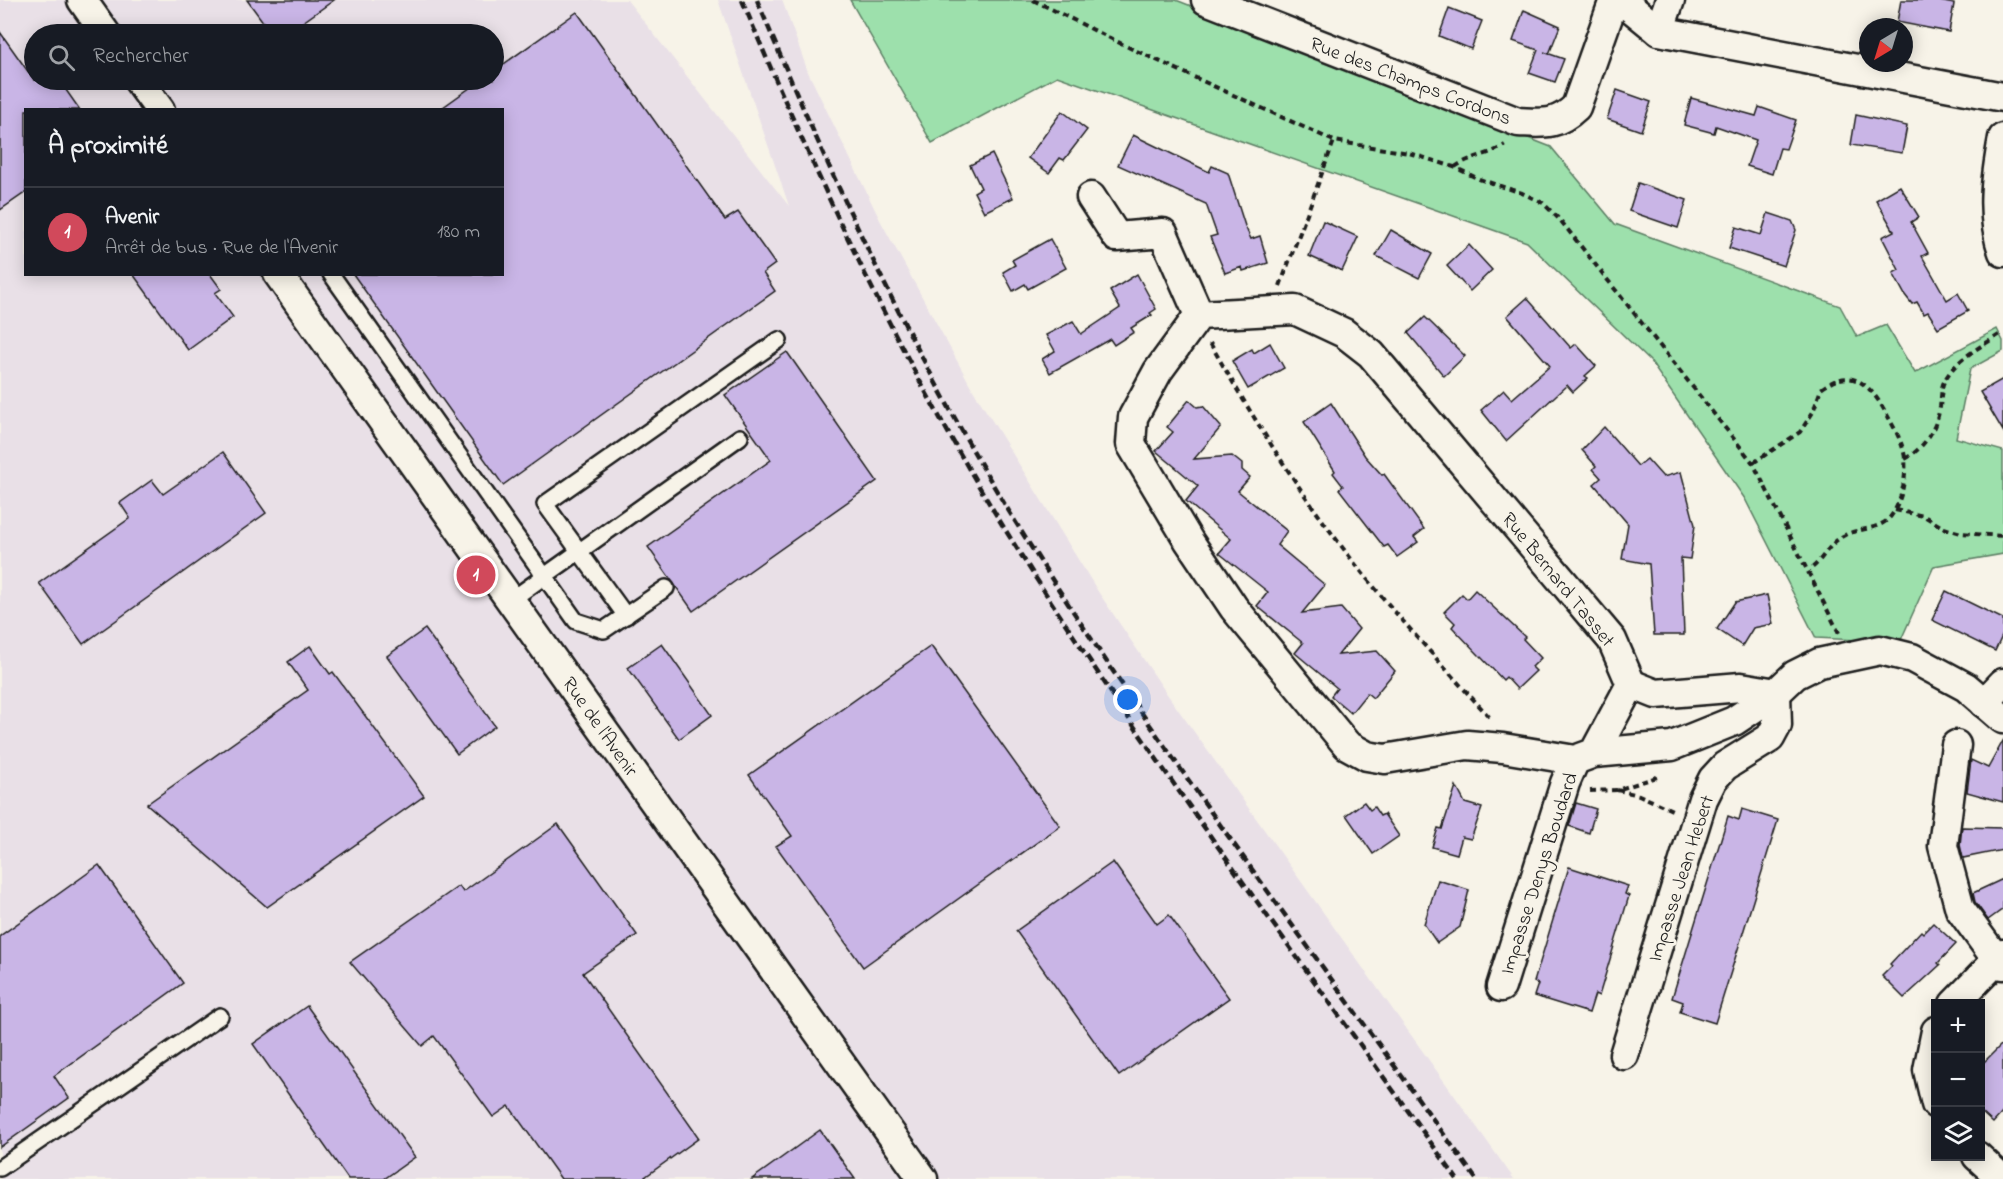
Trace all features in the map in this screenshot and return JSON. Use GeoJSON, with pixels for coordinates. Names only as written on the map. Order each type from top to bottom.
{"type":"FeatureCollection","features":[{"type":"Feature","properties":{"kind":"street"},"geometry":{"type":"LineString","coordinates":[[82,0],[99,24]]}},
{"type":"Feature","properties":{"kind":"street","name":"Rue des Champs Cordons"},"geometry":{"type":"LineString","coordinates":[[1206,0],[1239,6],[1518,122],[1546,124],[1562,120],[1576,107],[1614,0]]}},
{"type":"Feature","properties":{"kind":"street"},"geometry":{"type":"LineString","coordinates":[[1621,0],[1659,31],[2003,97]]}},
{"type":"Feature","properties":{"kind":"street"},"geometry":{"type":"LineString","coordinates":[[1659,31],[1670,0]]}},
{"type":"Feature","properties":{"kind":"street"},"geometry":{"type":"LineString","coordinates":[[145,90],[159,108]]}},
{"type":"Feature","properties":{"kind":"street"},"geometry":{"type":"LineString","coordinates":[[2003,138],[1996,171],[1995,204],[2003,252]]}},
{"type":"Feature","properties":{"kind":"street"},"geometry":{"type":"LineString","coordinates":[[1091,197],[1117,237],[1163,233],[1199,315],[1158,371],[1133,417],[1131,444],[1234,608],[1347,745],[1367,756],[1385,759],[1467,745],[1584,757],[1672,746],[1734,721],[1776,693],[1796,675],[1819,663],[1880,650],[1912,658],[1997,702]]}},
{"type":"Feature","properties":{"kind":"street","name":"Rue de l'Avenir"},"geometry":{"type":"LineString","coordinates":[[279,276],[923,1179]]}},
{"type":"Feature","properties":{"kind":"street","name":"Rue Bernard Tasset"},"geometry":{"type":"LineString","coordinates":[[1199,315],[1295,310],[1344,333],[1371,354],[1612,640],[1631,684]]}},
{"type":"Feature","properties":{"kind":"street"},"geometry":{"type":"LineString","coordinates":[[1584,757],[1631,684],[1656,694],[1741,687],[1776,693]]}},
{"type":"Feature","properties":{"kind":"street","name":"Impasse Jean Hebert"},"geometry":{"type":"LineString","coordinates":[[1624,1055],[1696,823],[1713,779],[1725,766],[1770,738],[1777,725],[1776,693]]}},
{"type":"Feature","properties":{"kind":"street"},"geometry":{"type":"LineString","coordinates":[[1956,746],[1943,846],[1960,909],[2001,960],[1959,999]]}},
{"type":"Feature","properties":{"kind":"street","name":"Impasse Denys Boudard"},"geometry":{"type":"LineString","coordinates":[[1502,987],[1565,783],[1584,757]]}},
{"type":"Feature","properties":{"kind":"street"},"geometry":{"type":"LineString","coordinates":[[1931,1053],[1928,1070],[1931,1085]]}},
{"type":"Feature","properties":{"kind":"street"},"geometry":{"type":"LineString","coordinates":[[1982,1161],[2002,1179]]}},
{"type":"Feature","properties":{"kind":"lane"},"geometry":{"type":"LineString","coordinates":[[332,276],[576,621],[604,630],[666,588]]}},
{"type":"Feature","properties":{"kind":"lane"},"geometry":{"type":"LineString","coordinates":[[626,616],[545,504],[779,340]]}},
{"type":"Feature","properties":{"kind":"lane"},"geometry":{"type":"LineString","coordinates":[[511,600],[740,436]]}},
{"type":"Feature","properties":{"kind":"lane"},"geometry":{"type":"LineString","coordinates":[[0,1168],[219,1016]]}},
{"type":"Feature","properties":{"kind":"path"},"geometry":{"type":"LineString","coordinates":[[1034,0],[1108,38],[1334,141],[1409,153],[1454,167],[1543,203],[1753,463],[1850,655]]}},
{"type":"Feature","properties":{"kind":"path"},"geometry":{"type":"LineString","coordinates":[[1454,167],[1464,160],[1480,158],[1504,147],[1515,133],[1518,122]]}},
{"type":"Feature","properties":{"kind":"path"},"geometry":{"type":"LineString","coordinates":[[1295,310],[1279,288],[1334,141]]}},
{"type":"Feature","properties":{"kind":"path"},"geometry":{"type":"LineString","coordinates":[[1199,315],[1202,330],[1228,375],[1309,501],[1392,608],[1500,729]]}},
{"type":"Feature","properties":{"kind":"path"},"geometry":{"type":"LineString","coordinates":[[1905,459],[1918,452],[1933,432],[1943,384],[1957,364],[1979,346],[2002,333]]}},
{"type":"Feature","properties":{"kind":"path"},"geometry":{"type":"LineString","coordinates":[[1753,463],[1800,432],[1813,412],[1821,390],[1843,377],[1858,380],[1868,387],[1895,430],[1905,459],[1902,489],[1889,520],[1846,534],[1834,541],[1817,565],[1809,570]]}},
{"type":"Feature","properties":{"kind":"path"},"geometry":{"type":"LineString","coordinates":[[1895,510],[1924,516],[1944,528],[1961,533],[2003,536]]}},
{"type":"Feature","properties":{"kind":"path"},"geometry":{"type":"LineString","coordinates":[[1583,789],[1592,792],[1617,790],[1670,772]]}},
{"type":"Feature","properties":{"kind":"path"},"geometry":{"type":"LineString","coordinates":[[1617,790],[1659,803],[1696,823]]}},
{"type":"Feature","properties":{"kind":"shaded area"},"geometry":{"type":"Polygon","coordinates":[[[0,0],[627,0],[789,206],[718,0],[782,0],[808,72],[880,220],[973,390],[1099,593],[1167,694],[1514,1179],[0,1179],[0,0]]]}},
{"type":"Feature","properties":{"kind":"green space"},"geometry":{"type":"Polygon","coordinates":[[[850,0],[1176,0],[1551,147],[1615,224],[1840,306],[1857,337],[1886,325],[1915,373],[1997,329],[2003,341],[2003,351],[1970,369],[1956,438],[2003,451],[2003,554],[1934,566],[1900,642],[1816,638],[1745,499],[1650,361],[1527,242],[1057,76],[932,143],[850,0]]]}},
{"type":"Feature","properties":{"kind":"building"},"geometry":{"type":"Polygon","coordinates":[[[247,0],[334,0],[300,24],[265,24],[247,0]]]}},
{"type":"Feature","properties":{"kind":"building"},"geometry":{"type":"Polygon","coordinates":[[[1901,0],[1934,0],[1954,4],[1949,32],[1913,25],[1913,18],[1898,18],[1901,0]]]}},
{"type":"Feature","properties":{"kind":"building"},"geometry":{"type":"Polygon","coordinates":[[[1449,8],[1482,21],[1471,49],[1439,36],[1449,8]]]}},
{"type":"Feature","properties":{"kind":"building"},"geometry":{"type":"Polygon","coordinates":[[[1524,10],[1560,26],[1549,54],[1564,59],[1555,82],[1529,73],[1538,50],[1513,41],[1524,10]]]}},
{"type":"Feature","properties":{"kind":"building"},"geometry":{"type":"Polygon","coordinates":[[[577,12],[725,220],[738,212],[775,264],[763,273],[775,291],[503,485],[354,276],[504,276],[504,108],[442,108],[467,90],[504,90],[504,64],[577,12]]]}},
{"type":"Feature","properties":{"kind":"building"},"geometry":{"type":"Polygon","coordinates":[[[0,32],[24,66],[24,90],[66,90],[79,108],[24,108],[24,193],[0,210],[0,32]]]}},
{"type":"Feature","properties":{"kind":"building"},"geometry":{"type":"Polygon","coordinates":[[[1617,90],[1651,102],[1641,131],[1607,119],[1617,90]]]}},
{"type":"Feature","properties":{"kind":"building"},"geometry":{"type":"Polygon","coordinates":[[[1691,98],[1756,116],[1759,107],[1796,120],[1786,149],[1780,148],[1772,174],[1747,166],[1756,140],[1716,126],[1714,133],[1684,125],[1691,98]]]}},
{"type":"Feature","properties":{"kind":"building"},"geometry":{"type":"Polygon","coordinates":[[[1062,111],[1087,130],[1064,160],[1060,158],[1049,173],[1028,158],[1062,111]]]}},
{"type":"Feature","properties":{"kind":"building"},"geometry":{"type":"Polygon","coordinates":[[[1856,115],[1907,126],[1902,153],[1851,145],[1856,115]]]}},
{"type":"Feature","properties":{"kind":"building"},"geometry":{"type":"Polygon","coordinates":[[[1133,135],[1209,172],[1212,166],[1228,173],[1245,226],[1251,239],[1260,236],[1268,263],[1243,271],[1242,267],[1225,273],[1210,237],[1217,235],[1206,204],[1118,165],[1133,135]]]}},
{"type":"Feature","properties":{"kind":"building"},"geometry":{"type":"Polygon","coordinates":[[[992,154],[1013,198],[984,212],[974,192],[981,188],[970,165],[992,154]]]}},
{"type":"Feature","properties":{"kind":"building"},"geometry":{"type":"Polygon","coordinates":[[[1638,183],[1687,200],[1678,228],[1629,211],[1638,183]]]}},
{"type":"Feature","properties":{"kind":"building"},"geometry":{"type":"Polygon","coordinates":[[[1900,186],[1919,217],[1911,222],[1928,253],[1922,256],[1947,300],[1958,293],[1968,311],[1938,328],[1928,312],[1924,314],[1917,302],[1912,304],[1905,295],[1893,273],[1899,270],[1882,237],[1894,231],[1876,200],[1900,186]]]}},
{"type":"Feature","properties":{"kind":"building"},"geometry":{"type":"Polygon","coordinates":[[[1768,213],[1792,221],[1796,230],[1784,266],[1729,248],[1736,227],[1761,235],[1768,213]]]}},
{"type":"Feature","properties":{"kind":"building"},"geometry":{"type":"Polygon","coordinates":[[[1323,221],[1358,237],[1342,271],[1309,256],[1323,221]]]}},
{"type":"Feature","properties":{"kind":"building"},"geometry":{"type":"Polygon","coordinates":[[[1391,230],[1432,254],[1419,278],[1376,256],[1391,230]]]}},
{"type":"Feature","properties":{"kind":"building"},"geometry":{"type":"Polygon","coordinates":[[[1050,239],[1066,268],[1028,289],[1025,284],[1013,291],[1003,272],[1015,265],[1012,260],[1050,239]]]}},
{"type":"Feature","properties":{"kind":"building"},"geometry":{"type":"Polygon","coordinates":[[[1469,245],[1492,270],[1470,291],[1447,266],[1469,245]]]}},
{"type":"Feature","properties":{"kind":"building"},"geometry":{"type":"Polygon","coordinates":[[[1137,274],[1156,309],[1150,313],[1152,315],[1131,328],[1134,332],[1114,345],[1110,339],[1050,373],[1042,359],[1055,351],[1046,335],[1073,321],[1081,334],[1120,308],[1110,291],[1137,274]]]}},
{"type":"Feature","properties":{"kind":"building"},"geometry":{"type":"Polygon","coordinates":[[[134,276],[211,276],[221,289],[215,293],[233,317],[188,350],[134,276]]]}},
{"type":"Feature","properties":{"kind":"building"},"geometry":{"type":"Polygon","coordinates":[[[1527,298],[1571,348],[1576,344],[1596,366],[1585,376],[1588,378],[1573,392],[1567,385],[1506,441],[1481,410],[1504,390],[1512,399],[1550,366],[1507,316],[1527,298]]]}},
{"type":"Feature","properties":{"kind":"building"},"geometry":{"type":"Polygon","coordinates":[[[1425,317],[1465,356],[1444,376],[1408,333],[1425,317]]]}},
{"type":"Feature","properties":{"kind":"building"},"geometry":{"type":"Polygon","coordinates":[[[1270,343],[1284,368],[1248,389],[1232,361],[1252,349],[1254,353],[1270,343]]]}},
{"type":"Feature","properties":{"kind":"building"},"geometry":{"type":"Polygon","coordinates":[[[787,352],[877,481],[693,611],[648,547],[771,460],[725,395],[787,352]]]}},
{"type":"Feature","properties":{"kind":"building"},"geometry":{"type":"Polygon","coordinates":[[[2003,379],[2003,431],[1980,392],[2003,379]]]}},
{"type":"Feature","properties":{"kind":"building"},"geometry":{"type":"Polygon","coordinates":[[[1189,400],[1197,407],[1203,406],[1221,427],[1194,459],[1232,456],[1242,464],[1242,470],[1250,477],[1238,491],[1287,531],[1277,545],[1325,585],[1302,613],[1341,608],[1359,629],[1338,655],[1377,651],[1395,671],[1373,698],[1367,693],[1351,713],[1331,696],[1337,688],[1295,653],[1303,643],[1257,606],[1268,592],[1219,553],[1231,539],[1186,501],[1198,486],[1156,451],[1173,432],[1167,427],[1189,400]]]}},
{"type":"Feature","properties":{"kind":"building"},"geometry":{"type":"Polygon","coordinates":[[[1331,403],[1365,456],[1382,475],[1384,474],[1424,529],[1414,537],[1418,542],[1397,557],[1388,545],[1384,547],[1339,489],[1343,486],[1304,422],[1331,403]]]}},
{"type":"Feature","properties":{"kind":"building"},"geometry":{"type":"Polygon","coordinates":[[[1604,427],[1638,466],[1647,459],[1663,477],[1681,472],[1695,525],[1690,559],[1681,558],[1684,635],[1654,635],[1649,564],[1622,559],[1628,524],[1594,484],[1601,478],[1593,469],[1596,466],[1582,450],[1604,427]]]}},
{"type":"Feature","properties":{"kind":"building"},"geometry":{"type":"Polygon","coordinates":[[[223,452],[266,513],[83,644],[39,583],[130,518],[120,503],[152,480],[163,494],[223,452]]]}},
{"type":"Feature","properties":{"kind":"building"},"geometry":{"type":"Polygon","coordinates":[[[1475,590],[1525,637],[1523,639],[1541,658],[1532,667],[1536,671],[1517,689],[1506,677],[1503,680],[1452,627],[1455,623],[1444,612],[1462,594],[1467,599],[1475,590]]]}},
{"type":"Feature","properties":{"kind":"building"},"geometry":{"type":"Polygon","coordinates":[[[1946,591],[2003,619],[2003,634],[1995,651],[1932,620],[1946,591]]]}},
{"type":"Feature","properties":{"kind":"building"},"geometry":{"type":"Polygon","coordinates":[[[1767,595],[1773,624],[1753,628],[1742,646],[1717,629],[1735,602],[1767,595]]]}},
{"type":"Feature","properties":{"kind":"building"},"geometry":{"type":"Polygon","coordinates":[[[425,629],[495,726],[457,754],[387,656],[425,629]]]}},
{"type":"Feature","properties":{"kind":"building"},"geometry":{"type":"Polygon","coordinates":[[[662,644],[712,715],[679,739],[628,668],[662,644]]]}},
{"type":"Feature","properties":{"kind":"building"},"geometry":{"type":"Polygon","coordinates":[[[310,646],[330,674],[333,672],[424,796],[267,907],[147,804],[308,690],[288,662],[310,646]]]}},
{"type":"Feature","properties":{"kind":"building"},"geometry":{"type":"Polygon","coordinates":[[[931,646],[1060,826],[863,967],[776,846],[792,836],[749,775],[931,646]]]}},
{"type":"Feature","properties":{"kind":"building"},"geometry":{"type":"Polygon","coordinates":[[[2003,741],[2003,802],[1967,792],[1971,760],[1988,768],[2003,741]]]}},
{"type":"Feature","properties":{"kind":"building"},"geometry":{"type":"Polygon","coordinates":[[[1456,786],[1465,803],[1482,808],[1471,839],[1462,837],[1457,854],[1432,847],[1438,828],[1442,829],[1456,786]]]}},
{"type":"Feature","properties":{"kind":"building"},"geometry":{"type":"Polygon","coordinates":[[[1364,802],[1370,810],[1374,807],[1380,816],[1384,814],[1399,836],[1373,854],[1346,815],[1364,802]]]}},
{"type":"Feature","properties":{"kind":"building"},"geometry":{"type":"Polygon","coordinates":[[[1576,803],[1596,809],[1589,833],[1569,826],[1576,803]]]}},
{"type":"Feature","properties":{"kind":"building"},"geometry":{"type":"Polygon","coordinates":[[[1742,809],[1778,820],[1715,1023],[1680,1012],[1683,1002],[1672,998],[1728,816],[1739,820],[1742,809]]]}},
{"type":"Feature","properties":{"kind":"building"},"geometry":{"type":"Polygon","coordinates":[[[558,824],[637,935],[583,973],[699,1138],[642,1179],[561,1179],[509,1106],[493,1117],[434,1036],[422,1046],[350,962],[459,886],[463,892],[558,824]]]}},
{"type":"Feature","properties":{"kind":"building"},"geometry":{"type":"Polygon","coordinates":[[[1962,827],[2003,828],[2003,850],[1963,858],[1960,845],[1962,827]]]}},
{"type":"Feature","properties":{"kind":"building"},"geometry":{"type":"Polygon","coordinates":[[[1113,862],[1157,924],[1169,915],[1229,998],[1119,1076],[1016,931],[1113,862]]]}},
{"type":"Feature","properties":{"kind":"building"},"geometry":{"type":"Polygon","coordinates":[[[99,865],[183,983],[54,1076],[69,1098],[0,1147],[0,936],[99,865]]]}},
{"type":"Feature","properties":{"kind":"building"},"geometry":{"type":"Polygon","coordinates":[[[1569,867],[1628,886],[1625,894],[1629,896],[1599,996],[1595,994],[1589,1013],[1534,996],[1538,984],[1534,982],[1569,867]]]}},
{"type":"Feature","properties":{"kind":"building"},"geometry":{"type":"Polygon","coordinates":[[[2003,879],[2003,909],[1988,920],[1975,902],[1973,893],[2003,879]]]}},
{"type":"Feature","properties":{"kind":"building"},"geometry":{"type":"Polygon","coordinates":[[[1438,880],[1469,890],[1460,927],[1437,943],[1424,924],[1438,880]]]}},
{"type":"Feature","properties":{"kind":"building"},"geometry":{"type":"Polygon","coordinates":[[[1933,923],[1956,944],[1938,963],[1940,965],[1904,998],[1882,976],[1892,966],[1890,964],[1921,931],[1923,933],[1933,923]]]}},
{"type":"Feature","properties":{"kind":"building"},"geometry":{"type":"Polygon","coordinates":[[[307,1006],[415,1157],[384,1179],[348,1179],[253,1044],[307,1006]]]}},
{"type":"Feature","properties":{"kind":"building"},"geometry":{"type":"Polygon","coordinates":[[[2003,1043],[2003,1112],[1993,1123],[1985,1116],[1985,1061],[2003,1043]]]}},
{"type":"Feature","properties":{"kind":"building"},"geometry":{"type":"Polygon","coordinates":[[[820,1130],[855,1179],[752,1179],[820,1130]]]}},
{"type":"Feature","properties":{"kind":"railway"},"geometry":{"type":"LineString","coordinates":[[742,0],[772,72],[870,285],[943,424],[982,491],[1023,558],[1127,716],[1457,1179]]}},
{"type":"Feature","properties":{"kind":"railway"},"geometry":{"type":"LineString","coordinates":[[757,0],[850,213],[919,352],[994,487],[1088,633],[1196,791],[1476,1179]]}},
{"type":"Feature","properties":{"kind":"place","name":"Avenir"},"geometry":{"type":"Point","coordinates":[476,575]}}]}
